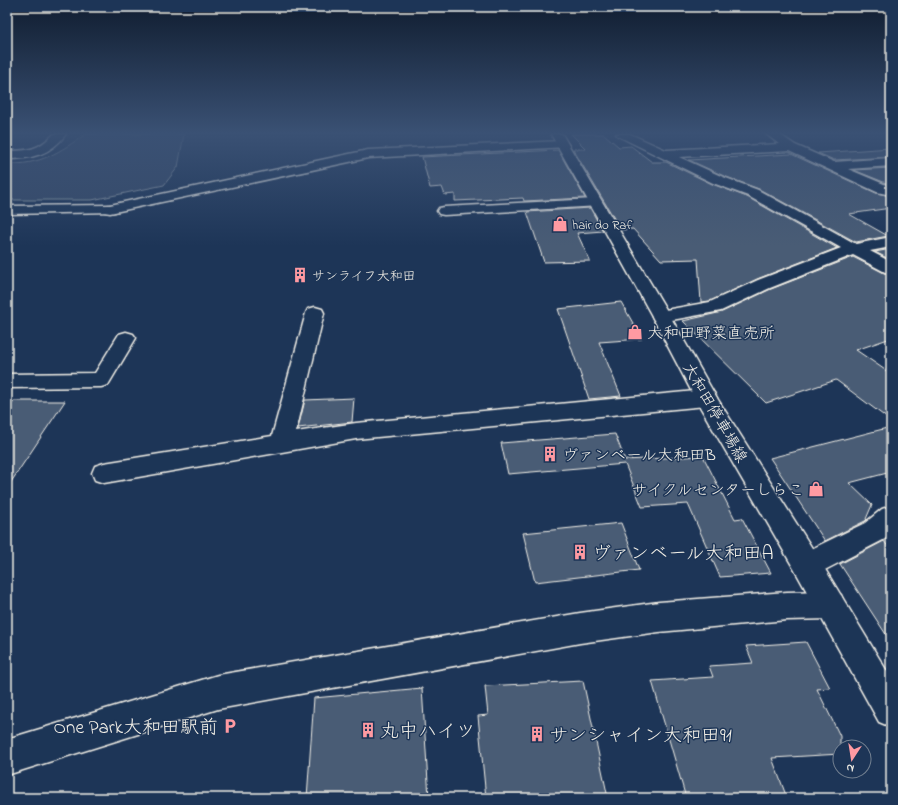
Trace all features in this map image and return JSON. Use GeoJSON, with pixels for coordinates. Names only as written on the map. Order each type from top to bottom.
{"type":"FeatureCollection","features":[{"type":"Feature","properties":{"kind":"street"},"geometry":{"type":"LineString","coordinates":[[7,210],[110,209],[286,172]]}},
{"type":"Feature","properties":{"kind":"street","name":"大和田停車場線"},"geometry":{"type":"LineString","coordinates":[[577,172],[661,316],[706,398],[891,710]]}},
{"type":"Feature","properties":{"kind":"street"},"geometry":{"type":"LineString","coordinates":[[700,172],[753,193],[891,268]]}},
{"type":"Feature","properties":{"kind":"street"},"geometry":{"type":"LineString","coordinates":[[844,172],[882,189],[891,191]]}},
{"type":"Feature","properties":{"kind":"street"},"geometry":{"type":"LineString","coordinates":[[444,211],[595,203]]}},
{"type":"Feature","properties":{"kind":"street"},"geometry":{"type":"LineString","coordinates":[[661,316],[715,307],[764,284],[854,249],[891,242]]}},
{"type":"Feature","properties":{"kind":"street"},"geometry":{"type":"LineString","coordinates":[[282,443],[314,312]]}},
{"type":"Feature","properties":{"kind":"street"},"geometry":{"type":"LineString","coordinates":[[7,381],[101,380],[126,338]]}},
{"type":"Feature","properties":{"kind":"street"},"geometry":{"type":"LineString","coordinates":[[104,473],[356,430],[706,398]]}},
{"type":"Feature","properties":{"kind":"street"},"geometry":{"type":"LineString","coordinates":[[806,565],[875,531],[891,517]]}},
{"type":"Feature","properties":{"kind":"street"},"geometry":{"type":"LineString","coordinates":[[7,757],[218,692],[443,652],[659,616],[787,606],[830,605]]}},
{"type":"Feature","properties":{"kind":"shaded area"},"geometry":{"type":"Polygon","coordinates":[[[7,172],[174,172],[164,185],[92,200],[7,200],[7,172]]]}},
{"type":"Feature","properties":{"kind":"building"},"geometry":{"type":"Polygon","coordinates":[[[426,172],[570,172],[585,198],[524,201],[523,198],[455,201],[455,194],[445,195],[442,187],[430,188],[426,172]]]}},
{"type":"Feature","properties":{"kind":"building"},"geometry":{"type":"Polygon","coordinates":[[[586,172],[686,172],[712,184],[747,197],[837,248],[757,279],[710,301],[701,302],[698,259],[661,260],[633,229],[621,230],[586,172]]]}},
{"type":"Feature","properties":{"kind":"building"},"geometry":{"type":"Polygon","coordinates":[[[714,172],[829,172],[876,193],[891,196],[891,208],[849,214],[888,236],[856,242],[759,189],[714,172]]]}},
{"type":"Feature","properties":{"kind":"building"},"geometry":{"type":"Polygon","coordinates":[[[858,172],[891,172],[891,185],[858,172]]]}},
{"type":"Feature","properties":{"kind":"building"},"geometry":{"type":"Polygon","coordinates":[[[590,208],[603,231],[577,233],[590,261],[544,262],[527,212],[590,208]]]}},
{"type":"Feature","properties":{"kind":"building"},"geometry":{"type":"Polygon","coordinates":[[[891,249],[891,260],[875,252],[891,249]]]}},
{"type":"Feature","properties":{"kind":"building"},"geometry":{"type":"Polygon","coordinates":[[[853,257],[884,273],[891,274],[891,338],[856,350],[891,374],[891,421],[836,380],[766,403],[683,321],[722,312],[771,289],[853,257]]]}},
{"type":"Feature","properties":{"kind":"building"},"geometry":{"type":"Polygon","coordinates":[[[621,302],[642,339],[599,342],[621,396],[589,399],[558,309],[621,302]]]}},
{"type":"Feature","properties":{"kind":"building"},"geometry":{"type":"Polygon","coordinates":[[[354,398],[352,422],[298,428],[305,400],[354,398]]]}},
{"type":"Feature","properties":{"kind":"building"},"geometry":{"type":"Polygon","coordinates":[[[14,401],[65,401],[7,488],[7,410],[14,401]]]}},
{"type":"Feature","properties":{"kind":"building"},"geometry":{"type":"Polygon","coordinates":[[[891,427],[891,472],[849,483],[872,505],[866,519],[867,520],[825,541],[770,458],[891,427]]]}},
{"type":"Feature","properties":{"kind":"building"},"geometry":{"type":"Polygon","coordinates":[[[615,434],[625,460],[703,456],[735,519],[742,518],[771,573],[720,577],[688,504],[642,507],[625,464],[508,474],[501,443],[615,434]]]}},
{"type":"Feature","properties":{"kind":"building","name":"ヴァンベール大和田A"},"geometry":{"type":"Polygon","coordinates":[[[621,523],[639,570],[535,582],[523,533],[621,523]]]}},
{"type":"Feature","properties":{"kind":"building"},"geometry":{"type":"Polygon","coordinates":[[[884,541],[891,551],[891,642],[840,564],[884,541]]]}},
{"type":"Feature","properties":{"kind":"building"},"geometry":{"type":"Polygon","coordinates":[[[806,642],[830,688],[817,689],[840,736],[840,739],[832,739],[832,754],[772,758],[787,798],[686,798],[652,681],[713,677],[709,666],[753,663],[746,646],[806,642]]]}},
{"type":"Feature","properties":{"kind":"building","name":"サンシャイン大和田91"},"geometry":{"type":"Polygon","coordinates":[[[583,681],[608,798],[486,798],[478,716],[488,715],[485,686],[583,681]]]}},
{"type":"Feature","properties":{"kind":"building","name":"丸中ハイツ"},"geometry":{"type":"Polygon","coordinates":[[[422,688],[429,798],[307,798],[314,698],[422,688]]]}},
{"type":"Feature","properties":{"kind":"place","name":"hair do Raf"},"geometry":{"type":"Point","coordinates":[560,224]}},
{"type":"Feature","properties":{"kind":"place","name":"サンライフ大和田"},"geometry":{"type":"Point","coordinates":[300,275]}},
{"type":"Feature","properties":{"kind":"place","name":"大和田野菜直売所"},"geometry":{"type":"Point","coordinates":[635,332]}},
{"type":"Feature","properties":{"kind":"place","name":"ヴァンベール大和田B"},"geometry":{"type":"Point","coordinates":[550,454]}},
{"type":"Feature","properties":{"kind":"place","name":"サイクルセンターしらこ"},"geometry":{"type":"Point","coordinates":[816,489]}},
{"type":"Feature","properties":{"kind":"place","name":"ヴァンベール大和田A"},"geometry":{"type":"Point","coordinates":[580,552]}},
{"type":"Feature","properties":{"kind":"place","name":"One Park大和田駅前"},"geometry":{"type":"Point","coordinates":[230,726]}},
{"type":"Feature","properties":{"kind":"place","name":"丸中ハイツ"},"geometry":{"type":"Point","coordinates":[368,730]}},
{"type":"Feature","properties":{"kind":"place","name":"サンシャイン大和田91"},"geometry":{"type":"Point","coordinates":[537,734]}}]}
